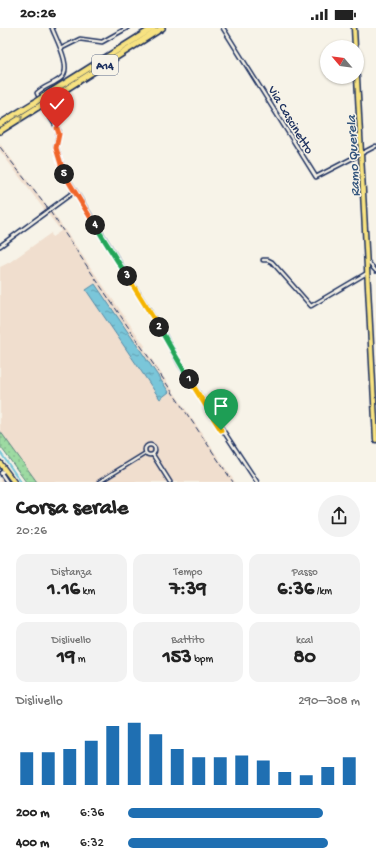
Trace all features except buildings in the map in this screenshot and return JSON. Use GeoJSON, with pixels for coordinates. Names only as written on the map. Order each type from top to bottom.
{"type":"FeatureCollection","features":[{"type":"Feature","properties":{"kind":"highway","name":"A14"},"geometry":{"type":"LineString","coordinates":[[1,130],[36,105],[153,28]]}},
{"type":"Feature","properties":{"kind":"highway","name":"A14"},"geometry":{"type":"LineString","coordinates":[[45,99],[162,28]]}},
{"type":"Feature","properties":{"kind":"highway","name":"A14"},"geometry":{"type":"LineString","coordinates":[[0,124],[36,105]]}},
{"type":"Feature","properties":{"kind":"main road"},"geometry":{"type":"LineString","coordinates":[[354,28],[355,40]]}},
{"type":"Feature","properties":{"kind":"main road"},"geometry":{"type":"LineString","coordinates":[[356,84],[376,440]]}},
{"type":"Feature","properties":{"kind":"main road"},"geometry":{"type":"LineString","coordinates":[[0,463],[14,482]]}},
{"type":"Feature","properties":{"kind":"street"},"geometry":{"type":"LineString","coordinates":[[52,28],[62,48],[65,68],[64,75],[40,90],[37,93],[37,96],[59,131],[56,148],[64,173],[165,336],[180,365],[257,482]]}},
{"type":"Feature","properties":{"kind":"street"},"geometry":{"type":"LineString","coordinates":[[62,48],[80,39],[102,42],[127,28]]}},
{"type":"Feature","properties":{"kind":"street","name":"Via Cascinetto"},"geometry":{"type":"LineString","coordinates":[[223,28],[315,176],[320,176],[361,154]]}},
{"type":"Feature","properties":{"kind":"street"},"geometry":{"type":"LineString","coordinates":[[361,154],[376,146]]}},
{"type":"Feature","properties":{"kind":"street"},"geometry":{"type":"LineString","coordinates":[[0,246],[75,191]]}},
{"type":"Feature","properties":{"kind":"street"},"geometry":{"type":"LineString","coordinates":[[263,260],[272,262],[311,306],[367,272]]}},
{"type":"Feature","properties":{"kind":"street"},"geometry":{"type":"LineString","coordinates":[[366,261],[369,262],[376,271]]}},
{"type":"Feature","properties":{"kind":"street"},"geometry":{"type":"LineString","coordinates":[[146,453],[146,447],[151,445],[155,449],[153,455]]}},
{"type":"Feature","properties":{"kind":"street"},"geometry":{"type":"LineString","coordinates":[[146,453],[153,455],[170,482]]}},
{"type":"Feature","properties":{"kind":"street"},"geometry":{"type":"LineString","coordinates":[[99,482],[146,453]]}},
{"type":"Feature","properties":{"kind":"street"},"geometry":{"type":"LineString","coordinates":[[5,470],[1,473],[7,482]]}},
{"type":"Feature","properties":{"kind":"shaded area"},"geometry":{"type":"Polygon","coordinates":[[[0,144],[49,209],[46,212],[0,151],[0,144]]]}},
{"type":"Feature","properties":{"kind":"shaded area"},"geometry":{"type":"Polygon","coordinates":[[[51,210],[145,346],[144,348],[235,482],[27,482],[0,445],[0,267],[10,262],[51,233],[52,237],[61,231],[47,213],[51,210]]]}},
{"type":"Feature","properties":{"kind":"shaded area"},"geometry":{"type":"Polygon","coordinates":[[[0,458],[18,482],[0,482],[0,458]]]}},
{"type":"Feature","properties":{"kind":"green space"},"geometry":{"type":"Polygon","coordinates":[[[0,431],[37,482],[26,482],[0,446],[0,431]]]}},
{"type":"Feature","properties":{"kind":"water"},"geometry":{"type":"Polygon","coordinates":[[[95,284],[169,392],[160,399],[86,290],[95,284]]]}},
{"type":"Feature","properties":{"kind":"waterway"},"geometry":{"type":"LineString","coordinates":[[0,452],[21,482]]}},
{"type":"Feature","properties":{"kind":"railway"},"geometry":{"type":"LineString","coordinates":[[0,147],[49,210],[233,482]]}},
{"type":"Feature","properties":{"kind":"route"},"geometry":{"type":"LineString","coordinates":[[57,128],[59,134],[56,148],[61,168],[221,430]]}},
{"type":"Feature","properties":{"kind":"water label","name":"Ramo Querela"},"geometry":{"type":"Point","coordinates":[352,156]}}]}
